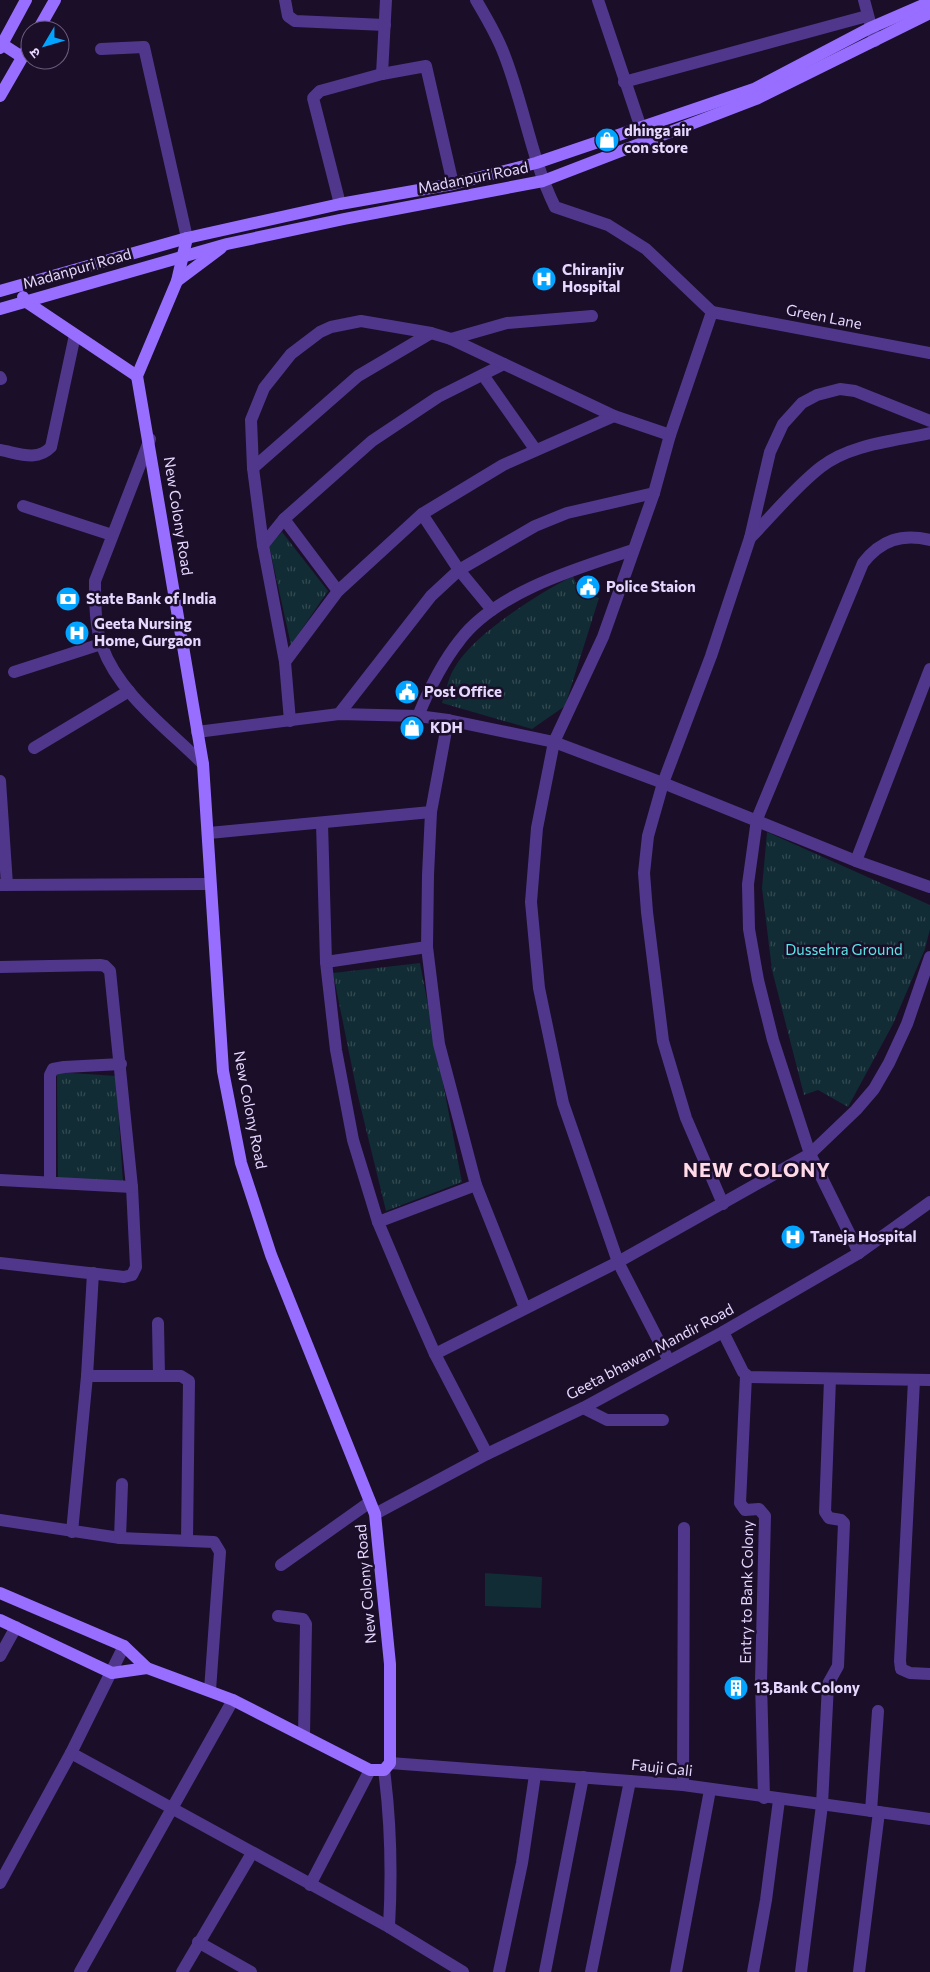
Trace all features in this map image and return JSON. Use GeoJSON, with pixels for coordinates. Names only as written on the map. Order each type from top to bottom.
{"type":"FeatureCollection","features":[{"type":"Feature","properties":{"kind":"street"},"geometry":{"type":"LineString","coordinates":[[20,56],[1,46],[26,0]]}},
{"type":"Feature","properties":{"kind":"street"},"geometry":{"type":"LineString","coordinates":[[44,20],[55,0]]}},
{"type":"Feature","properties":{"kind":"street"},"geometry":{"type":"LineString","coordinates":[[286,0],[288,16],[295,21],[385,25]]}},
{"type":"Feature","properties":{"kind":"street"},"geometry":{"type":"LineString","coordinates":[[382,74],[386,0]]}},
{"type":"Feature","properties":{"kind":"street"},"geometry":{"type":"LineString","coordinates":[[476,0],[489,22],[504,55],[536,163],[555,207],[608,225],[638,244],[712,312],[670,435],[654,493],[603,636],[554,742],[537,828],[531,902],[539,988],[564,1103],[618,1262],[669,1360]]}},
{"type":"Feature","properties":{"kind":"street"},"geometry":{"type":"LineString","coordinates":[[598,0],[646,144]]}},
{"type":"Feature","properties":{"kind":"street"},"geometry":{"type":"LineString","coordinates":[[864,0],[874,41]]}},
{"type":"Feature","properties":{"kind":"street","name":"Madanpuri Road"},"geometry":{"type":"LineString","coordinates":[[0,291],[187,238],[340,204],[454,184],[536,163],[754,89],[868,22],[930,2]]}},
{"type":"Feature","properties":{"kind":"street","name":"Madanpuri Road"},"geometry":{"type":"LineString","coordinates":[[0,309],[227,244],[344,219],[543,181],[646,144],[756,99],[930,13]]}},
{"type":"Feature","properties":{"kind":"street"},"geometry":{"type":"LineString","coordinates":[[624,82],[868,22]]}},
{"type":"Feature","properties":{"kind":"street"},"geometry":{"type":"LineString","coordinates":[[17,286],[25,301],[137,376],[177,281],[187,238],[144,47],[101,49]]}},
{"type":"Feature","properties":{"kind":"street"},"geometry":{"type":"LineString","coordinates":[[0,96],[20,61]]}},
{"type":"Feature","properties":{"kind":"street"},"geometry":{"type":"LineString","coordinates":[[340,204],[313,98],[320,91],[382,74],[426,66],[454,184]]}},
{"type":"Feature","properties":{"kind":"street"},"geometry":{"type":"LineString","coordinates":[[177,281],[227,244]]}},
{"type":"Feature","properties":{"kind":"street","name":"Green Lane"},"geometry":{"type":"LineString","coordinates":[[712,312],[930,353]]}},
{"type":"Feature","properties":{"kind":"street"},"geometry":{"type":"LineString","coordinates":[[451,339],[507,323],[592,316]]}},
{"type":"Feature","properties":{"kind":"street"},"geometry":{"type":"LineString","coordinates":[[290,721],[285,662],[263,544],[254,468],[251,420],[264,388],[298,348],[320,332],[331,327],[361,321],[431,333],[451,339],[614,416],[670,435]]}},
{"type":"Feature","properties":{"kind":"street"},"geometry":{"type":"LineString","coordinates":[[254,468],[358,376],[431,333]]}},
{"type":"Feature","properties":{"kind":"street"},"geometry":{"type":"LineString","coordinates":[[0,450],[40,456],[51,447],[75,335]]}},
{"type":"Feature","properties":{"kind":"street"},"geometry":{"type":"LineString","coordinates":[[263,544],[284,519],[372,441],[438,397],[504,364]]}},
{"type":"Feature","properties":{"kind":"street"},"geometry":{"type":"LineString","coordinates":[[482,375],[536,449]]}},
{"type":"Feature","properties":{"kind":"street","name":"New Colony Road"},"geometry":{"type":"LineString","coordinates":[[137,376],[150,439],[203,764],[209,833],[210,884],[223,1071],[241,1163],[271,1255],[375,1514],[390,1664],[387,1766],[392,1871],[389,1927]]}},
{"type":"Feature","properties":{"kind":"street"},"geometry":{"type":"LineString","coordinates":[[723,1204],[686,1118],[663,1041],[644,873],[648,836],[663,782],[711,656],[750,538],[770,452],[783,424],[802,403],[825,393],[840,390],[855,390],[930,421]]}},
{"type":"Feature","properties":{"kind":"street"},"geometry":{"type":"LineString","coordinates":[[285,662],[338,591],[422,514],[504,464],[614,416]]}},
{"type":"Feature","properties":{"kind":"street"},"geometry":{"type":"LineString","coordinates":[[750,538],[821,467],[836,458],[856,450],[930,433]]}},
{"type":"Feature","properties":{"kind":"street"},"geometry":{"type":"LineString","coordinates":[[150,439],[112,534],[96,581],[94,605],[101,644],[112,668],[128,691],[203,764]]}},
{"type":"Feature","properties":{"kind":"street"},"geometry":{"type":"LineString","coordinates":[[339,714],[431,596],[458,570],[535,526],[567,513],[654,493]]}},
{"type":"Feature","properties":{"kind":"street"},"geometry":{"type":"LineString","coordinates":[[23,506],[112,534]]}},
{"type":"Feature","properties":{"kind":"street"},"geometry":{"type":"LineString","coordinates":[[422,514],[458,570],[492,610]]}},
{"type":"Feature","properties":{"kind":"street"},"geometry":{"type":"LineString","coordinates":[[284,519],[338,591]]}},
{"type":"Feature","properties":{"kind":"street"},"geometry":{"type":"LineString","coordinates":[[859,1253],[810,1154],[773,1040],[758,980],[749,930],[748,884],[757,819],[863,563],[873,550],[904,536],[930,540]]}},
{"type":"Feature","properties":{"kind":"street"},"geometry":{"type":"LineString","coordinates":[[418,716],[435,675],[461,638],[492,610],[545,580],[633,550]]}},
{"type":"Feature","properties":{"kind":"street"},"geometry":{"type":"LineString","coordinates":[[14,672],[101,644]]}},
{"type":"Feature","properties":{"kind":"street"},"geometry":{"type":"LineString","coordinates":[[856,860],[930,669]]}},
{"type":"Feature","properties":{"kind":"street"},"geometry":{"type":"LineString","coordinates":[[34,748],[128,691]]}},
{"type":"Feature","properties":{"kind":"street"},"geometry":{"type":"LineString","coordinates":[[197,732],[339,714],[418,716],[448,720],[554,742],[663,782],[856,860],[930,887]]}},
{"type":"Feature","properties":{"kind":"street"},"geometry":{"type":"LineString","coordinates":[[448,720],[432,812],[427,947],[439,1044],[476,1185],[525,1308]]}},
{"type":"Feature","properties":{"kind":"street"},"geometry":{"type":"LineString","coordinates":[[0,782],[4,885],[210,884]]}},
{"type":"Feature","properties":{"kind":"street"},"geometry":{"type":"LineString","coordinates":[[209,833],[432,812]]}},
{"type":"Feature","properties":{"kind":"street"},"geometry":{"type":"LineString","coordinates":[[322,823],[326,962],[336,1050],[353,1140],[378,1222],[435,1354],[487,1454]]}},
{"type":"Feature","properties":{"kind":"street"},"geometry":{"type":"LineString","coordinates":[[326,962],[427,947]]}},
{"type":"Feature","properties":{"kind":"street"},"geometry":{"type":"LineString","coordinates":[[435,1354],[618,1262],[810,1154],[856,1110],[874,1088],[889,1063],[907,1024],[930,957]]}},
{"type":"Feature","properties":{"kind":"street"},"geometry":{"type":"LineString","coordinates":[[0,967],[105,966],[112,976],[122,1064],[136,1266],[132,1274],[127,1277],[0,1263]]}},
{"type":"Feature","properties":{"kind":"street"},"geometry":{"type":"LineString","coordinates":[[50,1181],[50,1075],[53,1070],[122,1064]]}},
{"type":"Feature","properties":{"kind":"street"},"geometry":{"type":"LineString","coordinates":[[0,1180],[50,1181],[132,1187]]}},
{"type":"Feature","properties":{"kind":"street"},"geometry":{"type":"LineString","coordinates":[[378,1222],[476,1185]]}},
{"type":"Feature","properties":{"kind":"street","name":"Geeta bhawan Mandir Road"},"geometry":{"type":"LineString","coordinates":[[375,1514],[487,1454],[582,1408],[723,1332],[859,1253],[930,1202]]}},
{"type":"Feature","properties":{"kind":"street"},"geometry":{"type":"LineString","coordinates":[[72,1532],[87,1376],[93,1273]]}},
{"type":"Feature","properties":{"kind":"street"},"geometry":{"type":"LineString","coordinates":[[158,1323],[159,1376]]}},
{"type":"Feature","properties":{"kind":"street"},"geometry":{"type":"LineString","coordinates":[[723,1332],[746,1376],[930,1380]]}},
{"type":"Feature","properties":{"kind":"street"},"geometry":{"type":"LineString","coordinates":[[87,1376],[181,1376],[186,1378],[190,1386],[187,1540]]}},
{"type":"Feature","properties":{"kind":"street","name":"Entry to Bank Colony"},"geometry":{"type":"LineString","coordinates":[[746,1376],[740,1503],[745,1510],[759,1509],[765,1516],[761,1681],[764,1798]]}},
{"type":"Feature","properties":{"kind":"street"},"geometry":{"type":"LineString","coordinates":[[801,1972],[822,1805],[828,1684],[838,1666],[844,1523],[841,1520],[829,1518],[825,1512],[830,1379]]}},
{"type":"Feature","properties":{"kind":"street"},"geometry":{"type":"LineString","coordinates":[[914,1380],[900,1660],[902,1669],[910,1673],[930,1674]]}},
{"type":"Feature","properties":{"kind":"street"},"geometry":{"type":"LineString","coordinates":[[582,1408],[607,1420],[663,1420]]}},
{"type":"Feature","properties":{"kind":"street"},"geometry":{"type":"LineString","coordinates":[[120,1538],[122,1484]]}},
{"type":"Feature","properties":{"kind":"street"},"geometry":{"type":"LineString","coordinates":[[281,1564],[370,1502]]}},
{"type":"Feature","properties":{"kind":"street"},"geometry":{"type":"LineString","coordinates":[[0,1520],[120,1538],[214,1542],[220,1552],[210,1690]]}},
{"type":"Feature","properties":{"kind":"street"},"geometry":{"type":"LineString","coordinates":[[684,1528],[684,1785]]}},
{"type":"Feature","properties":{"kind":"street"},"geometry":{"type":"LineString","coordinates":[[0,1594],[124,1646],[147,1668],[233,1700],[370,1770],[387,1766]]}},
{"type":"Feature","properties":{"kind":"street"},"geometry":{"type":"LineString","coordinates":[[278,1616],[303,1619],[306,1624],[304,1735]]}},
{"type":"Feature","properties":{"kind":"street"},"geometry":{"type":"LineString","coordinates":[[0,1620],[112,1673],[147,1668]]}},
{"type":"Feature","properties":{"kind":"street"},"geometry":{"type":"LineString","coordinates":[[0,1656],[16,1627]]}},
{"type":"Feature","properties":{"kind":"street"},"geometry":{"type":"LineString","coordinates":[[0,1883],[71,1753],[124,1646]]}},
{"type":"Feature","properties":{"kind":"street"},"geometry":{"type":"LineString","coordinates":[[80,1972],[233,1700]]}},
{"type":"Feature","properties":{"kind":"street"},"geometry":{"type":"LineString","coordinates":[[859,1972],[875,1811],[878,1711]]}},
{"type":"Feature","properties":{"kind":"street"},"geometry":{"type":"LineString","coordinates":[[71,1753],[173,1807],[252,1853],[389,1927],[442,1967],[463,1972]]}},
{"type":"Feature","properties":{"kind":"street","name":"Fauji Gali"},"geometry":{"type":"LineString","coordinates":[[387,1766],[535,1776],[583,1777],[684,1785],[764,1798],[930,1819]]}},
{"type":"Feature","properties":{"kind":"street"},"geometry":{"type":"LineString","coordinates":[[310,1885],[370,1770]]}},
{"type":"Feature","properties":{"kind":"street"},"geometry":{"type":"LineString","coordinates":[[498,1972],[522,1862],[535,1776]]}},
{"type":"Feature","properties":{"kind":"street"},"geometry":{"type":"LineString","coordinates":[[545,1972],[583,1777]]}},
{"type":"Feature","properties":{"kind":"street"},"geometry":{"type":"LineString","coordinates":[[592,1972],[630,1781]]}},
{"type":"Feature","properties":{"kind":"street"},"geometry":{"type":"LineString","coordinates":[[676,1972],[710,1790]]}},
{"type":"Feature","properties":{"kind":"street"},"geometry":{"type":"LineString","coordinates":[[753,1972],[766,1900],[779,1800]]}},
{"type":"Feature","properties":{"kind":"street"},"geometry":{"type":"LineString","coordinates":[[182,1972],[252,1853]]}},
{"type":"Feature","properties":{"kind":"street"},"geometry":{"type":"LineString","coordinates":[[198,1942],[251,1972]]}},
{"type":"Feature","properties":{"kind":"green space"},"geometry":{"type":"Polygon","coordinates":[[[282,532],[328,591],[291,645],[269,545],[282,532]]]}},
{"type":"Feature","properties":{"kind":"green space"},"geometry":{"type":"Polygon","coordinates":[[[573,576],[579,591],[599,598],[565,706],[532,729],[442,703],[453,671],[464,654],[477,641],[508,616],[573,576]]]}},
{"type":"Feature","properties":{"kind":"green space","name":"Dussehra Ground"},"geometry":{"type":"Polygon","coordinates":[[[767,832],[930,905],[930,929],[925,949],[893,1024],[848,1107],[818,1090],[804,1095],[772,970],[762,888],[767,832]]]}},
{"type":"Feature","properties":{"kind":"green space"},"geometry":{"type":"Polygon","coordinates":[[[420,963],[462,1182],[386,1211],[357,1092],[333,973],[420,963]]]}},
{"type":"Feature","properties":{"kind":"green space"},"geometry":{"type":"Polygon","coordinates":[[[57,1072],[116,1076],[123,1183],[58,1178],[57,1072]]]}},
{"type":"Feature","properties":{"kind":"green space"},"geometry":{"type":"Polygon","coordinates":[[[485,1573],[542,1577],[541,1608],[485,1606],[485,1573]]]}},
{"type":"Feature","properties":{"kind":"place","name":"dhinga air con store"},"geometry":{"type":"Point","coordinates":[607,140]}},
{"type":"Feature","properties":{"kind":"place","name":"Chiranjiv Hospital"},"geometry":{"type":"Point","coordinates":[544,279]}},
{"type":"Feature","properties":{"kind":"place","name":"Police Staion"},"geometry":{"type":"Point","coordinates":[588,587]}},
{"type":"Feature","properties":{"kind":"place","name":"State Bank of India"},"geometry":{"type":"Point","coordinates":[68,599]}},
{"type":"Feature","properties":{"kind":"place","name":"Geeta Nursing Home, Gurgaon"},"geometry":{"type":"Point","coordinates":[77,633]}},
{"type":"Feature","properties":{"kind":"place","name":"Post Office"},"geometry":{"type":"Point","coordinates":[407,692]}},
{"type":"Feature","properties":{"kind":"place","name":"KDH"},"geometry":{"type":"Point","coordinates":[412,728]}},
{"type":"Feature","properties":{"kind":"place","name":"Taneja Hospital"},"geometry":{"type":"Point","coordinates":[793,1237]}},
{"type":"Feature","properties":{"kind":"place","name":"13,Bank Colony"},"geometry":{"type":"Point","coordinates":[736,1688]}},
{"type":"Feature","properties":{"kind":"district","name":"NEW COLONY"},"geometry":{"type":"Point","coordinates":[757,1170]}}]}
